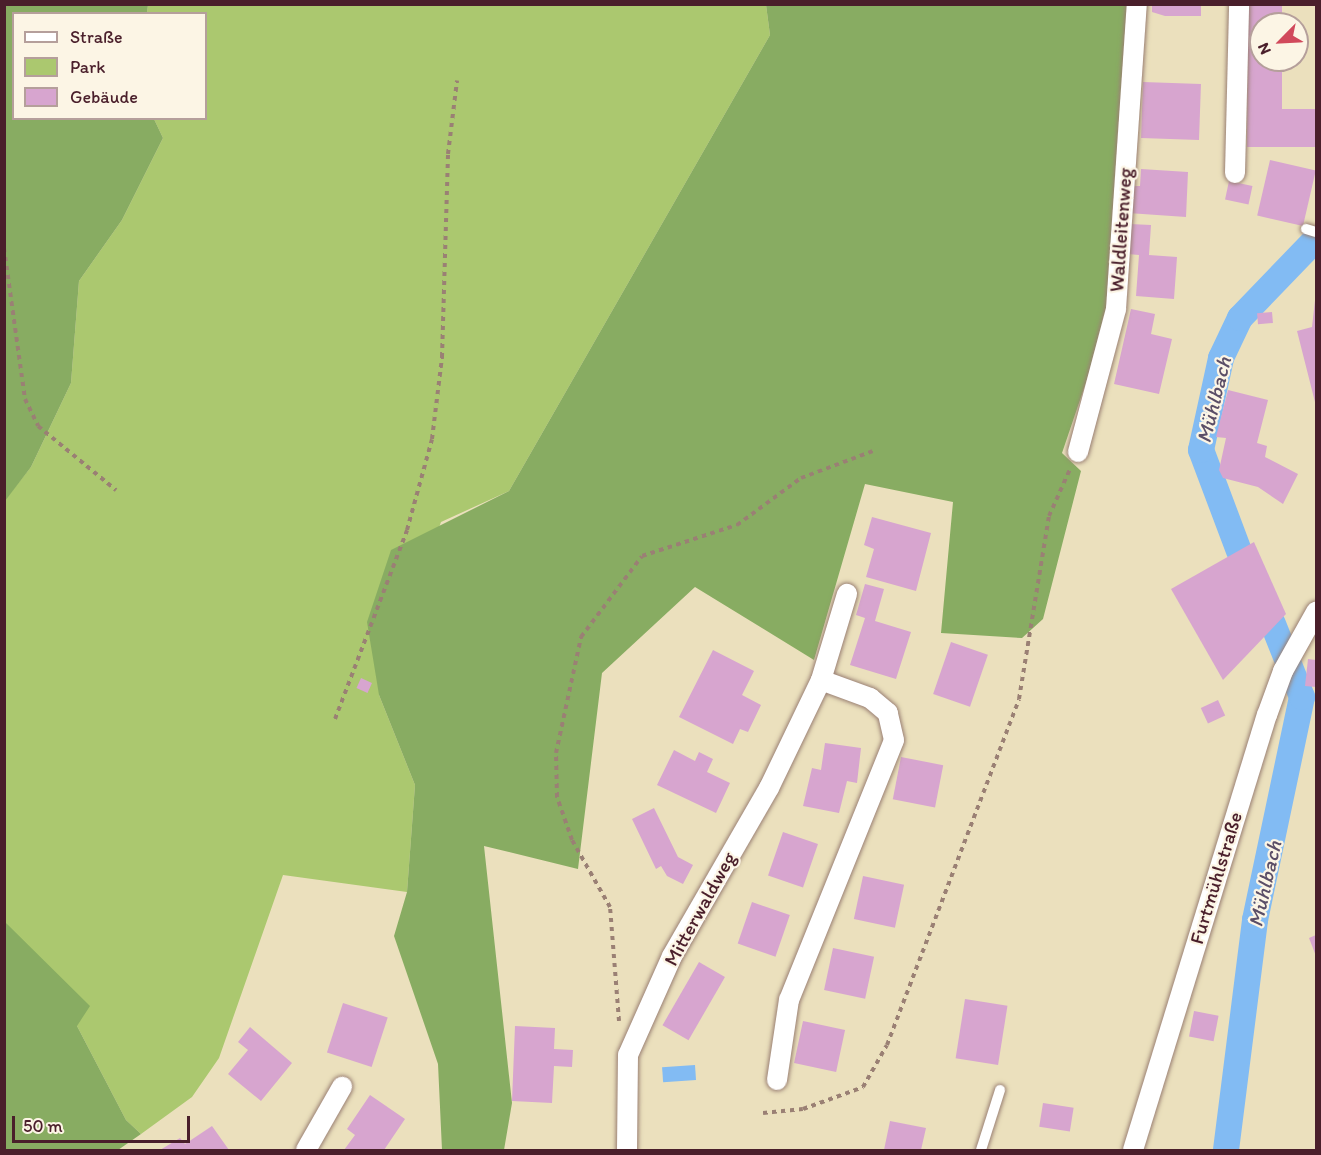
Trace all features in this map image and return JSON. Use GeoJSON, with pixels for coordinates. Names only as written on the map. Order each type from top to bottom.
{"type":"FeatureCollection","features":[{"type":"Feature","properties":{"kind":"street","name":"Waldleitenweg"},"geometry":{"type":"LineString","coordinates":[[1078,452],[1116,309],[1137,4]]}},
{"type":"Feature","properties":{"kind":"street"},"geometry":{"type":"LineString","coordinates":[[1235,173],[1239,4]]}},
{"type":"Feature","properties":{"kind":"street","name":"Mitterwaldweg"},"geometry":{"type":"LineString","coordinates":[[627,1150],[628,1055],[672,956],[769,788],[821,680],[847,594]]}},
{"type":"Feature","properties":{"kind":"street","name":"Furtmühlstraße"},"geometry":{"type":"LineString","coordinates":[[1133,1150],[1283,671],[1301,635],[1317,612]]}},
{"type":"Feature","properties":{"kind":"street"},"geometry":{"type":"LineString","coordinates":[[777,1080],[789,1000],[894,740],[888,713],[870,699],[821,680]]}},
{"type":"Feature","properties":{"kind":"street"},"geometry":{"type":"LineString","coordinates":[[306,1150],[342,1087]]}},
{"type":"Feature","properties":{"kind":"lane"},"geometry":{"type":"LineString","coordinates":[[981,1150],[1000,1090]]}},
{"type":"Feature","properties":{"kind":"path"},"geometry":{"type":"LineString","coordinates":[[335,719],[407,530],[432,439],[442,357],[448,154],[457,81]]}},
{"type":"Feature","properties":{"kind":"path"},"geometry":{"type":"LineString","coordinates":[[4,249],[26,399],[34,417],[116,489]]}},
{"type":"Feature","properties":{"kind":"path"},"geometry":{"type":"LineString","coordinates":[[628,1055],[616,1009],[610,907],[572,840],[557,797],[556,753],[581,637],[642,556],[737,525],[801,478],[876,450]]}},
{"type":"Feature","properties":{"kind":"path"},"geometry":{"type":"LineString","coordinates":[[763,1113],[803,1109],[863,1087],[887,1045],[1019,699],[1049,516],[1078,452]]}},
{"type":"Feature","properties":{"kind":"green space"},"geometry":{"type":"Polygon","coordinates":[[[5,4],[148,5],[147,12],[12,12],[12,120],[154,120],[163,138],[122,220],[79,281],[71,383],[31,467],[5,501],[5,4]]]}},
{"type":"Feature","properties":{"kind":"green space"},"geometry":{"type":"Polygon","coordinates":[[[148,5],[766,5],[770,35],[509,491],[441,522],[379,695],[415,785],[407,892],[283,875],[219,1058],[192,1097],[141,1134],[126,1120],[77,1026],[5,922],[4,501],[31,467],[71,383],[79,281],[122,220],[163,138],[154,120],[207,120],[207,12],[147,12],[148,5]]]}},
{"type":"Feature","properties":{"kind":"green space"},"geometry":{"type":"Polygon","coordinates":[[[766,5],[1129,5],[1111,309],[1062,453],[1081,471],[1043,619],[1022,638],[941,633],[953,502],[865,484],[814,660],[695,587],[602,673],[578,869],[484,846],[512,1103],[504,1150],[442,1150],[438,1064],[394,936],[407,892],[415,785],[379,695],[367,622],[391,550],[509,491],[770,35],[766,5]]]}},
{"type":"Feature","properties":{"kind":"green space"},"geometry":{"type":"Polygon","coordinates":[[[5,922],[90,1006],[77,1026],[126,1120],[141,1134],[118,1150],[5,1150],[5,922]]]}},
{"type":"Feature","properties":{"kind":"water"},"geometry":{"type":"Polygon","coordinates":[[[695,1065],[696,1080],[663,1082],[662,1067],[695,1065]]]}},
{"type":"Feature","properties":{"kind":"building"},"geometry":{"type":"Polygon","coordinates":[[[1152,4],[1201,4],[1201,16],[1165,16],[1152,12],[1152,4]]]}},
{"type":"Feature","properties":{"kind":"building"},"geometry":{"type":"Polygon","coordinates":[[[1248,4],[1282,4],[1282,12],[1249,12],[1249,72],[1282,72],[1282,109],[1316,109],[1316,147],[1247,147],[1248,4]]]}},
{"type":"Feature","properties":{"kind":"building"},"geometry":{"type":"Polygon","coordinates":[[[1143,82],[1201,84],[1199,140],[1141,138],[1143,82]]]}},
{"type":"Feature","properties":{"kind":"building"},"geometry":{"type":"Polygon","coordinates":[[[1270,160],[1316,171],[1303,226],[1257,216],[1270,160]]]}},
{"type":"Feature","properties":{"kind":"building"},"geometry":{"type":"Polygon","coordinates":[[[1141,169],[1188,172],[1186,217],[1128,213],[1130,186],[1140,186],[1141,169]]]}},
{"type":"Feature","properties":{"kind":"building"},"geometry":{"type":"Polygon","coordinates":[[[1229,181],[1252,186],[1249,205],[1225,200],[1229,181]]]}},
{"type":"Feature","properties":{"kind":"building"},"geometry":{"type":"Polygon","coordinates":[[[1130,224],[1151,225],[1149,255],[1177,257],[1174,299],[1136,296],[1139,255],[1128,254],[1130,224]]]}},
{"type":"Feature","properties":{"kind":"building"},"geometry":{"type":"Polygon","coordinates":[[[1316,291],[1316,406],[1297,331],[1312,327],[1316,291]]]}},
{"type":"Feature","properties":{"kind":"building"},"geometry":{"type":"Polygon","coordinates":[[[1131,309],[1155,314],[1151,334],[1172,339],[1159,394],[1114,384],[1131,309]]]}},
{"type":"Feature","properties":{"kind":"building"},"geometry":{"type":"Polygon","coordinates":[[[1272,312],[1273,323],[1258,324],[1257,313],[1272,312]]]}},
{"type":"Feature","properties":{"kind":"building"},"geometry":{"type":"Polygon","coordinates":[[[1228,390],[1268,400],[1257,443],[1267,446],[1265,457],[1298,474],[1283,504],[1258,487],[1223,478],[1219,470],[1226,438],[1216,437],[1228,390]]]}},
{"type":"Feature","properties":{"kind":"building"},"geometry":{"type":"Polygon","coordinates":[[[872,517],[931,533],[916,591],[866,577],[874,549],[864,545],[872,517]]]}},
{"type":"Feature","properties":{"kind":"building"},"geometry":{"type":"Polygon","coordinates":[[[1254,542],[1286,614],[1223,680],[1171,589],[1254,542]]]}},
{"type":"Feature","properties":{"kind":"building"},"geometry":{"type":"Polygon","coordinates":[[[865,584],[884,589],[875,621],[911,632],[896,679],[850,665],[865,618],[856,615],[865,584]]]}},
{"type":"Feature","properties":{"kind":"building"},"geometry":{"type":"Polygon","coordinates":[[[951,642],[988,655],[970,707],[933,694],[951,642]]]}},
{"type":"Feature","properties":{"kind":"building"},"geometry":{"type":"Polygon","coordinates":[[[713,650],[754,671],[742,695],[761,705],[748,732],[740,729],[733,744],[679,717],[713,650]]]}},
{"type":"Feature","properties":{"kind":"building"},"geometry":{"type":"Polygon","coordinates":[[[1308,659],[1316,660],[1316,687],[1305,686],[1308,659]]]}},
{"type":"Feature","properties":{"kind":"building"},"geometry":{"type":"Polygon","coordinates":[[[361,678],[372,683],[367,693],[357,688],[361,678]]]}},
{"type":"Feature","properties":{"kind":"building"},"geometry":{"type":"Polygon","coordinates":[[[1218,700],[1225,715],[1208,723],[1201,708],[1218,700]]]}},
{"type":"Feature","properties":{"kind":"building"},"geometry":{"type":"Polygon","coordinates":[[[825,743],[861,748],[857,783],[847,781],[839,813],[803,806],[812,768],[821,770],[825,743]]]}},
{"type":"Feature","properties":{"kind":"building"},"geometry":{"type":"Polygon","coordinates":[[[674,750],[695,761],[699,752],[713,759],[707,772],[730,783],[716,813],[657,785],[674,750]]]}},
{"type":"Feature","properties":{"kind":"building"},"geometry":{"type":"Polygon","coordinates":[[[901,757],[943,765],[935,807],[893,799],[901,757]]]}},
{"type":"Feature","properties":{"kind":"building"},"geometry":{"type":"Polygon","coordinates":[[[654,808],[678,857],[693,865],[683,884],[667,876],[661,866],[656,869],[632,819],[654,808]]]}},
{"type":"Feature","properties":{"kind":"building"},"geometry":{"type":"Polygon","coordinates":[[[783,832],[818,844],[803,888],[768,875],[783,832]]]}},
{"type":"Feature","properties":{"kind":"building"},"geometry":{"type":"Polygon","coordinates":[[[863,876],[904,885],[895,928],[854,919],[863,876]]]}},
{"type":"Feature","properties":{"kind":"building"},"geometry":{"type":"Polygon","coordinates":[[[752,902],[790,915],[775,957],[738,944],[752,902]]]}},
{"type":"Feature","properties":{"kind":"building"},"geometry":{"type":"Polygon","coordinates":[[[1316,935],[1316,956],[1309,938],[1316,935]]]}},
{"type":"Feature","properties":{"kind":"building"},"geometry":{"type":"Polygon","coordinates":[[[833,948],[874,957],[865,999],[824,990],[833,948]]]}},
{"type":"Feature","properties":{"kind":"building"},"geometry":{"type":"Polygon","coordinates":[[[699,962],[725,977],[688,1040],[663,1025],[699,962]]]}},
{"type":"Feature","properties":{"kind":"building"},"geometry":{"type":"Polygon","coordinates":[[[965,999],[1007,1006],[998,1065],[956,1058],[965,999]]]}},
{"type":"Feature","properties":{"kind":"building"},"geometry":{"type":"Polygon","coordinates":[[[343,1003],[388,1018],[372,1067],[327,1052],[343,1003]]]}},
{"type":"Feature","properties":{"kind":"building"},"geometry":{"type":"Polygon","coordinates":[[[1194,1011],[1219,1016],[1214,1041],[1189,1037],[1194,1011]]]}},
{"type":"Feature","properties":{"kind":"building"},"geometry":{"type":"Polygon","coordinates":[[[803,1021],[845,1030],[836,1072],[794,1063],[803,1021]]]}},
{"type":"Feature","properties":{"kind":"building"},"geometry":{"type":"Polygon","coordinates":[[[515,1026],[555,1028],[554,1049],[573,1050],[572,1067],[554,1066],[552,1103],[512,1101],[515,1026]]]}},
{"type":"Feature","properties":{"kind":"building"},"geometry":{"type":"Polygon","coordinates":[[[250,1027],[292,1063],[261,1101],[228,1074],[248,1050],[238,1042],[250,1027]]]}},
{"type":"Feature","properties":{"kind":"building"},"geometry":{"type":"Polygon","coordinates":[[[370,1095],[405,1119],[384,1150],[344,1150],[355,1135],[347,1129],[370,1095]]]}},
{"type":"Feature","properties":{"kind":"building"},"geometry":{"type":"Polygon","coordinates":[[[1043,1103],[1074,1108],[1070,1132],[1039,1127],[1043,1103]]]}},
{"type":"Feature","properties":{"kind":"building"},"geometry":{"type":"Polygon","coordinates":[[[890,1121],[926,1128],[921,1150],[884,1150],[890,1121]]]}},
{"type":"Feature","properties":{"kind":"building"},"geometry":{"type":"Polygon","coordinates":[[[212,1126],[229,1150],[160,1150],[180,1138],[185,1144],[212,1126]]]}},
{"type":"Feature","properties":{"kind":"waterway","name":"Mühlbach"},"geometry":{"type":"LineString","coordinates":[[1239,551],[1201,450],[1221,358],[1240,318],[1316,239]]}},
{"type":"Feature","properties":{"kind":"waterway","name":"Mühlbach"},"geometry":{"type":"LineString","coordinates":[[1226,1150],[1255,920],[1302,697],[1273,624]]}}]}
